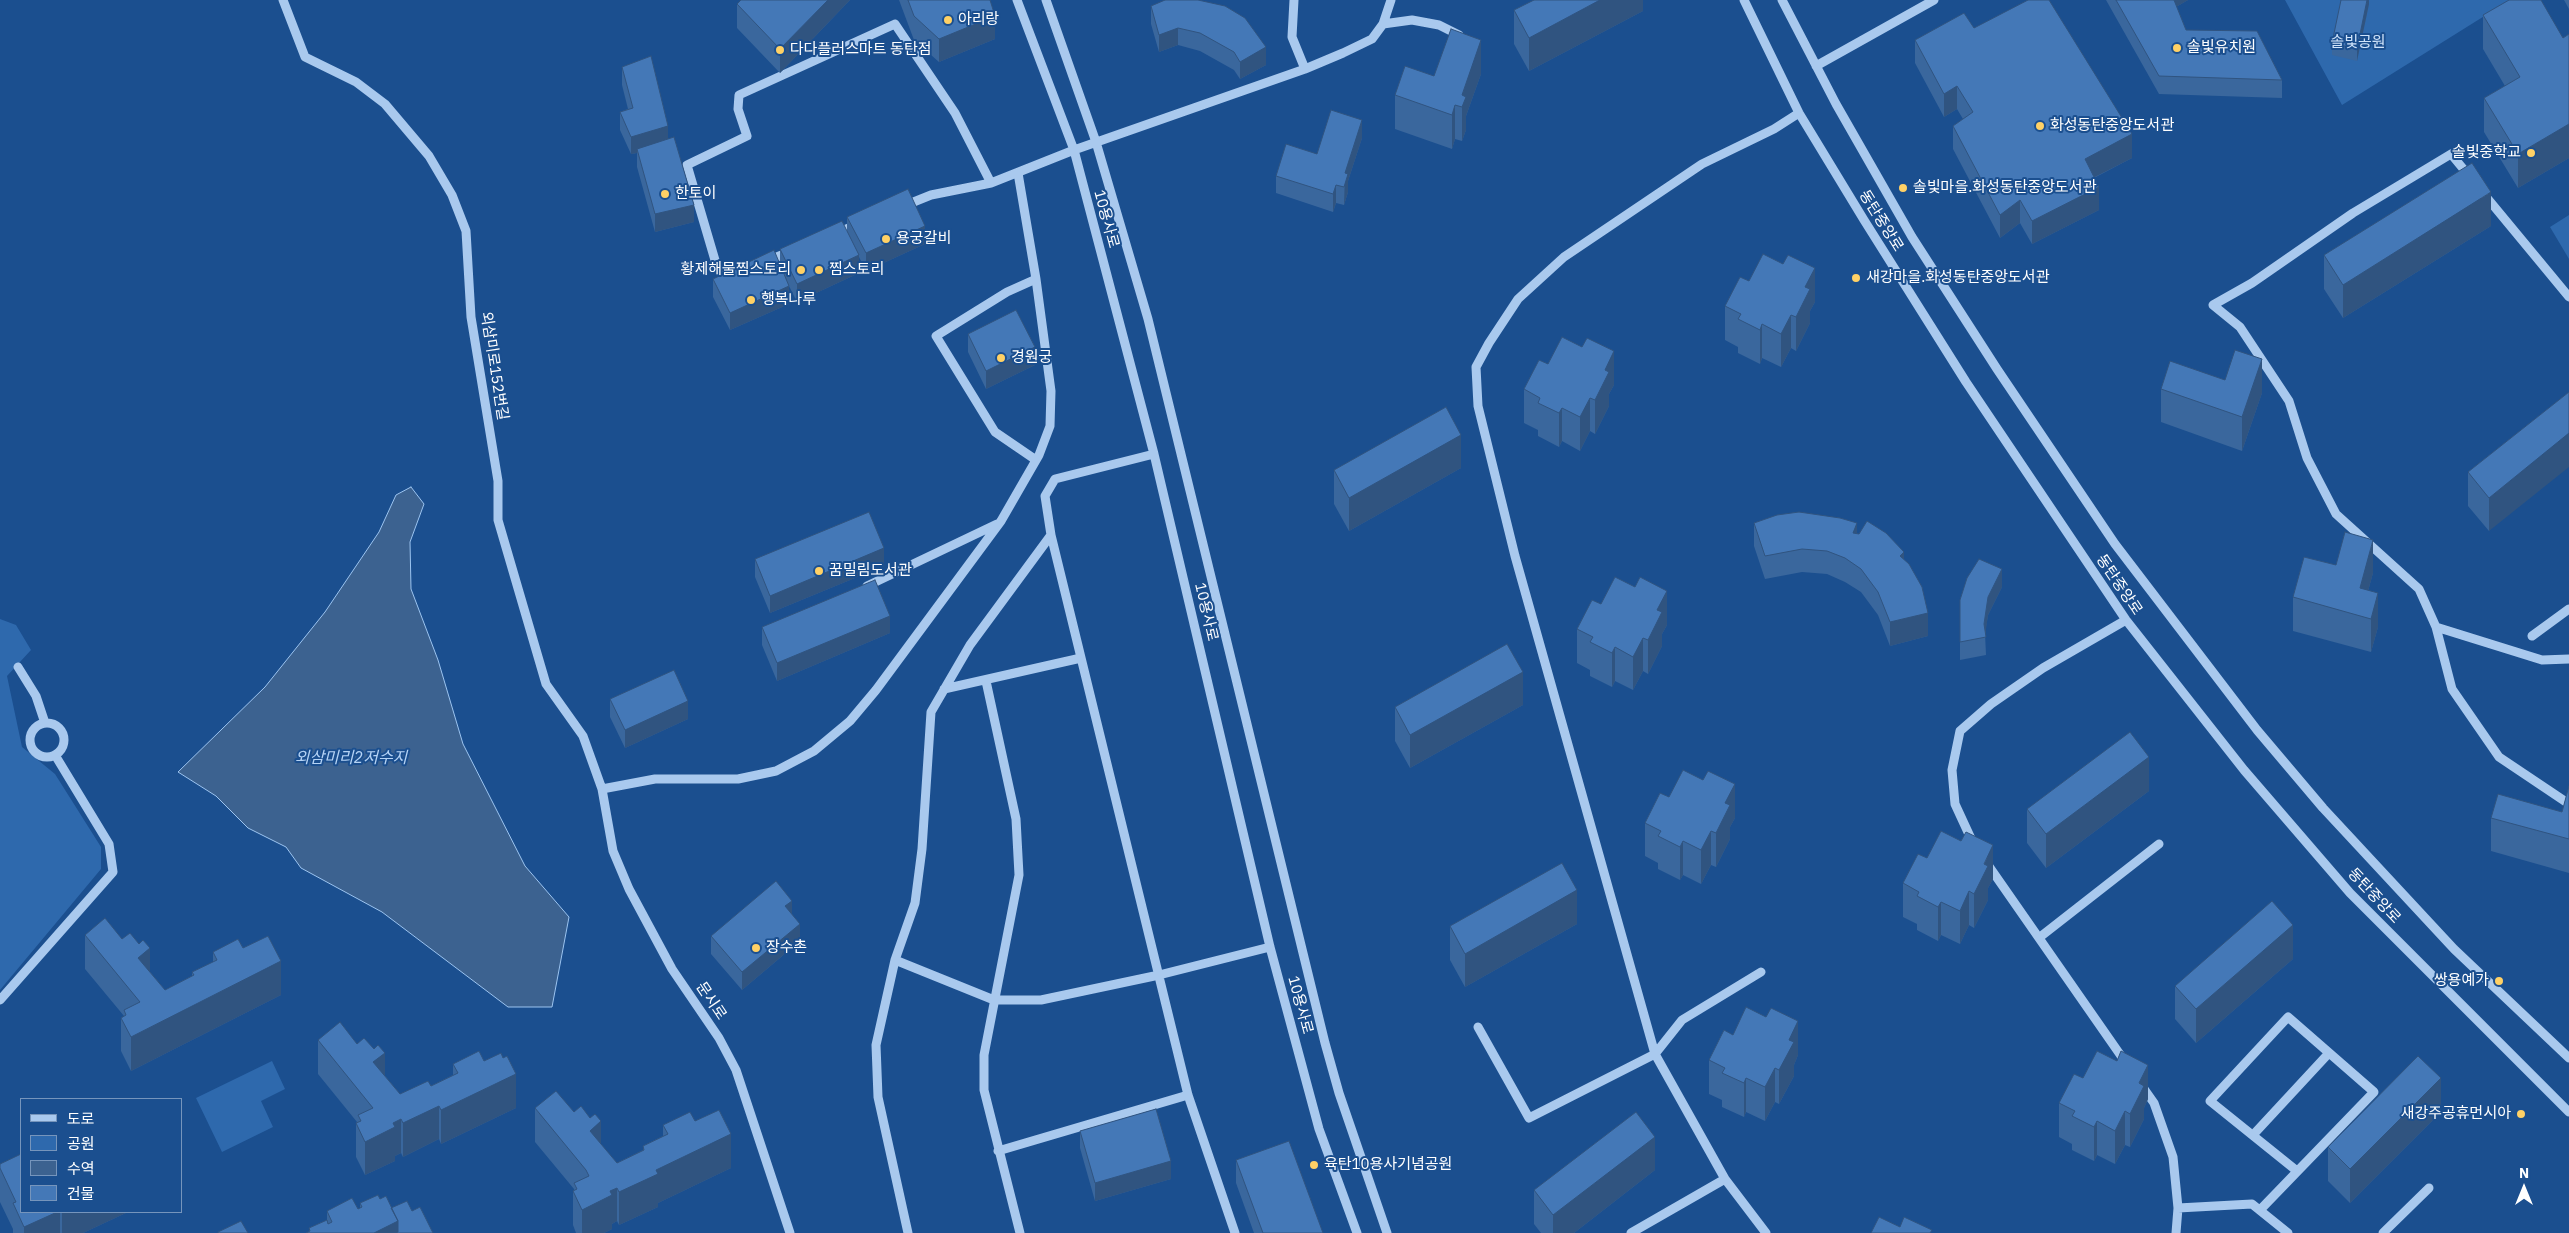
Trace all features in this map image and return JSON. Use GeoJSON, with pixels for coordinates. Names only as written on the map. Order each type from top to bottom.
{"type":"FeatureCollection","features":[{"type":"Feature","properties":{"kind":"street","name":"외삼미로152번길"},"geometry":{"type":"LineString","coordinates":[[283,0],[304,57],[356,82],[385,104],[429,156],[452,195],[466,231],[471,317],[498,481],[498,520],[546,684],[583,736],[602,789]]}},
{"type":"Feature","properties":{"kind":"street","name":"10용사로"},"geometry":{"type":"LineString","coordinates":[[1017,0],[1074,150],[1154,454],[1270,947],[1319,1129],[1357,1233]]}},
{"type":"Feature","properties":{"kind":"street","name":"10용사로"},"geometry":{"type":"LineString","coordinates":[[1046,0],[1096,142],[1150,329],[1325,1043],[1342,1101],[1387,1233]]}},
{"type":"Feature","properties":{"kind":"street"},"geometry":{"type":"LineString","coordinates":[[1294,0],[1292,37],[1305,69]]}},
{"type":"Feature","properties":{"kind":"street"},"geometry":{"type":"LineString","coordinates":[[991,183],[955,113],[895,24],[739,95],[738,109],[747,136],[687,165],[717,267],[722,272],[732,275],[931,195],[991,183],[1096,142],[1305,69],[1372,39],[1382,24],[1391,0]]}},
{"type":"Feature","properties":{"kind":"street","name":"동탄중앙로"},"geometry":{"type":"LineString","coordinates":[[1744,0],[1799,113],[1966,382],[2126,620],[2244,770],[2350,893],[2569,1112]]}},
{"type":"Feature","properties":{"kind":"street","name":"동탄중앙로"},"geometry":{"type":"LineString","coordinates":[[1782,0],[1816,66],[1912,237],[1997,369],[2116,544],[2186,639],[2257,730],[2348,836],[2454,949],[2569,1058]]}},
{"type":"Feature","properties":{"kind":"street"},"geometry":{"type":"LineString","coordinates":[[1816,66],[1934,0]]}},
{"type":"Feature","properties":{"kind":"street"},"geometry":{"type":"LineString","coordinates":[[1382,24],[1412,20],[1439,25],[1465,38]]}},
{"type":"Feature","properties":{"kind":"street"},"geometry":{"type":"LineString","coordinates":[[1766,1233],[1725,1179],[1655,1054],[1515,556],[1478,406],[1476,367],[1489,343],[1518,299],[1564,257],[1702,164],[1774,129],[1799,113]]}},
{"type":"Feature","properties":{"kind":"street"},"geometry":{"type":"LineString","coordinates":[[2569,297],[2451,154],[2353,213],[2252,283],[2213,305],[2240,327],[2289,401],[2307,458],[2336,514],[2419,589],[2436,627],[2452,689],[2499,757],[2569,804]]}},
{"type":"Feature","properties":{"kind":"street"},"geometry":{"type":"LineString","coordinates":[[602,789],[655,779],[738,779],[776,771],[814,751],[850,721],[876,690],[1001,521],[1036,460],[1050,426],[1051,391],[1036,279],[1018,173]]}},
{"type":"Feature","properties":{"kind":"street"},"geometry":{"type":"LineString","coordinates":[[1036,279],[1007,292],[936,336],[995,432],[1036,460]]}},
{"type":"Feature","properties":{"kind":"street"},"geometry":{"type":"LineString","coordinates":[[1154,454],[1055,479],[1045,496],[1051,535],[1188,1095],[1235,1233]]}},
{"type":"Feature","properties":{"kind":"street"},"geometry":{"type":"LineString","coordinates":[[857,591],[1001,521]]}},
{"type":"Feature","properties":{"kind":"street"},"geometry":{"type":"LineString","coordinates":[[908,1233],[882,1121],[876,1073],[876,1045],[895,960],[915,904],[922,849],[931,712],[970,645],[1051,535]]}},
{"type":"Feature","properties":{"kind":"street"},"geometry":{"type":"LineString","coordinates":[[2532,636],[2569,609]]}},
{"type":"Feature","properties":{"kind":"street"},"geometry":{"type":"LineString","coordinates":[[2126,620],[2043,668],[1991,704],[1960,731],[1952,770],[1955,804],[1974,845],[2154,1103],[2173,1157],[2178,1208],[2176,1233]]}},
{"type":"Feature","properties":{"kind":"street"},"geometry":{"type":"LineString","coordinates":[[2436,627],[2542,660],[2569,659]]}},
{"type":"Feature","properties":{"kind":"street"},"geometry":{"type":"LineString","coordinates":[[944,690],[1081,658]]}},
{"type":"Feature","properties":{"kind":"street"},"geometry":{"type":"LineString","coordinates":[[18,667],[36,696],[45,723]]}},
{"type":"Feature","properties":{"kind":"street"},"geometry":{"type":"LineString","coordinates":[[986,681],[1016,819],[1019,874],[984,1055],[984,1090],[1020,1233]]}},
{"type":"Feature","properties":{"kind":"street"},"geometry":{"type":"LineString","coordinates":[[45,723],[56,725],[63,735],[63,746],[56,755],[44,758],[34,753],[31,748],[31,731],[40,724],[45,723]]}},
{"type":"Feature","properties":{"kind":"street"},"geometry":{"type":"LineString","coordinates":[[0,1000],[113,872],[109,844],[56,755]]}},
{"type":"Feature","properties":{"kind":"street","name":"문시로"},"geometry":{"type":"LineString","coordinates":[[602,789],[614,851],[629,889],[672,969],[719,1038],[736,1070],[790,1233]]}},
{"type":"Feature","properties":{"kind":"street"},"geometry":{"type":"LineString","coordinates":[[2040,937],[2159,844]]}},
{"type":"Feature","properties":{"kind":"street"},"geometry":{"type":"LineString","coordinates":[[895,960],[994,1000],[1041,1000],[1159,975],[1270,947]]}},
{"type":"Feature","properties":{"kind":"street"},"geometry":{"type":"LineString","coordinates":[[1478,1027],[1529,1118],[1655,1054],[1682,1020],[1761,972]]}},
{"type":"Feature","properties":{"kind":"street"},"geometry":{"type":"LineString","coordinates":[[2260,1210],[2374,1092],[2288,1017],[2210,1101],[2297,1171]]}},
{"type":"Feature","properties":{"kind":"street"},"geometry":{"type":"LineString","coordinates":[[2253,1135],[2329,1053]]}},
{"type":"Feature","properties":{"kind":"street"},"geometry":{"type":"LineString","coordinates":[[998,1151],[1188,1095]]}},
{"type":"Feature","properties":{"kind":"street"},"geometry":{"type":"LineString","coordinates":[[1631,1233],[1725,1179]]}},
{"type":"Feature","properties":{"kind":"street"},"geometry":{"type":"LineString","coordinates":[[2383,1233],[2429,1188]]}},
{"type":"Feature","properties":{"kind":"street"},"geometry":{"type":"LineString","coordinates":[[2178,1208],[2252,1204],[2288,1233]]}},
{"type":"Feature","properties":{"kind":"green space","name":"솔빛공원"},"geometry":{"type":"Polygon","coordinates":[[[2285,0],[2510,0],[2342,105],[2285,0]]]}},
{"type":"Feature","properties":{"kind":"green space"},"geometry":{"type":"Polygon","coordinates":[[[2569,215],[2569,259],[2550,227],[2569,215]]]}},
{"type":"Feature","properties":{"kind":"green space"},"geometry":{"type":"Polygon","coordinates":[[[0,619],[16,625],[31,650],[7,676],[22,747],[55,774],[101,847],[101,869],[0,990],[0,619]]]}},
{"type":"Feature","properties":{"kind":"green space"},"geometry":{"type":"Polygon","coordinates":[[[272,1061],[285,1089],[261,1101],[273,1127],[222,1152],[196,1098],[272,1061]]]}},
{"type":"Feature","properties":{"kind":"water","name":"외삼미리2저수지"},"geometry":{"type":"Polygon","coordinates":[[[411,487],[424,504],[410,542],[411,589],[438,660],[463,744],[525,866],[569,917],[552,1007],[508,1007],[382,912],[301,868],[286,847],[248,828],[216,796],[178,772],[265,687],[325,612],[379,532],[396,495],[411,487]]]}},
{"type":"Feature","properties":{"kind":"building"},"geometry":{"type":"Polygon","coordinates":[[[741,0],[828,0],[780,49],[737,4],[741,0]]]}},
{"type":"Feature","properties":{"kind":"building"},"geometry":{"type":"Polygon","coordinates":[[[908,0],[990,0],[995,16],[939,39],[914,16],[908,0]]]}},
{"type":"Feature","properties":{"kind":"building"},"geometry":{"type":"Polygon","coordinates":[[[1165,0],[1198,0],[1225,6],[1245,18],[1266,47],[1240,62],[1234,52],[1200,33],[1178,28],[1159,35],[1151,6],[1165,0]]]}},
{"type":"Feature","properties":{"kind":"building"},"geometry":{"type":"Polygon","coordinates":[[[1534,0],[1600,0],[1529,38],[1514,10],[1534,0]]]}},
{"type":"Feature","properties":{"kind":"building","name":"화성동탄중앙도서관"},"geometry":{"type":"Polygon","coordinates":[[[2028,0],[2049,0],[2132,134],[2085,159],[2099,187],[2032,221],[2020,200],[2000,215],[1953,126],[1973,112],[1957,86],[1944,94],[1915,40],[1964,13],[1974,28],[2028,0]]]}},
{"type":"Feature","properties":{"kind":"building","name":"솔빛유치원"},"geometry":{"type":"Polygon","coordinates":[[[2116,0],[2174,0],[2186,30],[2257,31],[2282,80],[2159,76],[2116,0]]]}},
{"type":"Feature","properties":{"kind":"building"},"geometry":{"type":"Polygon","coordinates":[[[2341,0],[2367,0],[2357,49],[2332,43],[2341,0]]]}},
{"type":"Feature","properties":{"kind":"building"},"geometry":{"type":"Polygon","coordinates":[[[2509,0],[2541,0],[2563,38],[2569,34],[2569,124],[2518,154],[2484,98],[2520,77],[2483,15],[2509,0]]]}},
{"type":"Feature","properties":{"kind":"building"},"geometry":{"type":"Polygon","coordinates":[[[1451,29],[1481,40],[1462,95],[1466,97],[1462,107],[1455,105],[1452,115],[1395,95],[1405,66],[1434,76],[1451,29]]]}},
{"type":"Feature","properties":{"kind":"building"},"geometry":{"type":"Polygon","coordinates":[[[651,56],[668,126],[631,137],[620,112],[633,108],[622,67],[651,56]]]}},
{"type":"Feature","properties":{"kind":"building"},"geometry":{"type":"Polygon","coordinates":[[[1331,110],[1362,120],[1345,173],[1348,174],[1344,187],[1336,185],[1333,194],[1276,176],[1286,144],[1317,154],[1331,110]]]}},
{"type":"Feature","properties":{"kind":"building","name":"한토이"},"geometry":{"type":"Polygon","coordinates":[[[674,137],[694,205],[655,214],[637,149],[674,137]]]}},
{"type":"Feature","properties":{"kind":"building"},"geometry":{"type":"Polygon","coordinates":[[[2472,163],[2491,192],[2343,285],[2324,255],[2472,163]]]}},
{"type":"Feature","properties":{"kind":"building"},"geometry":{"type":"Polygon","coordinates":[[[908,189],[925,226],[866,253],[847,217],[908,189]]]}},
{"type":"Feature","properties":{"kind":"building"},"geometry":{"type":"Polygon","coordinates":[[[842,221],[859,255],[797,284],[780,249],[842,221]]]}},
{"type":"Feature","properties":{"kind":"building"},"geometry":{"type":"Polygon","coordinates":[[[774,250],[789,286],[730,313],[713,279],[774,250]]]}},
{"type":"Feature","properties":{"kind":"building"},"geometry":{"type":"Polygon","coordinates":[[[1763,254],[1783,264],[1788,255],[1815,268],[1805,287],[1810,289],[1796,317],[1791,315],[1781,334],[1762,324],[1760,330],[1738,319],[1741,314],[1725,306],[1740,277],[1749,281],[1763,254]]]}},
{"type":"Feature","properties":{"kind":"building"},"geometry":{"type":"Polygon","coordinates":[[[1016,310],[1035,347],[986,371],[968,334],[1016,310]]]}},
{"type":"Feature","properties":{"kind":"building"},"geometry":{"type":"Polygon","coordinates":[[[1562,337],[1582,347],[1587,338],[1614,351],[1605,370],[1609,372],[1595,400],[1590,398],[1580,417],[1562,408],[1559,413],[1538,403],[1540,398],[1524,389],[1539,360],[1548,364],[1562,337]]]}},
{"type":"Feature","properties":{"kind":"building"},"geometry":{"type":"Polygon","coordinates":[[[2235,350],[2262,359],[2242,417],[2161,389],[2170,361],[2225,380],[2235,350]]]}},
{"type":"Feature","properties":{"kind":"building"},"geometry":{"type":"Polygon","coordinates":[[[2569,392],[2569,433],[2489,498],[2468,472],[2569,392]]]}},
{"type":"Feature","properties":{"kind":"building"},"geometry":{"type":"Polygon","coordinates":[[[1446,407],[1461,435],[1349,498],[1334,470],[1446,407]]]}},
{"type":"Feature","properties":{"kind":"building"},"geometry":{"type":"Polygon","coordinates":[[[869,512],[884,548],[770,596],[755,559],[869,512]]]}},
{"type":"Feature","properties":{"kind":"building"},"geometry":{"type":"Polygon","coordinates":[[[1799,512],[1840,518],[1857,523],[1853,533],[1859,534],[1867,521],[1886,533],[1904,552],[1900,556],[1909,564],[1922,587],[1928,613],[1890,622],[1878,592],[1861,569],[1845,558],[1827,551],[1802,549],[1765,556],[1754,523],[1777,515],[1799,512]]]}},
{"type":"Feature","properties":{"kind":"building"},"geometry":{"type":"Polygon","coordinates":[[[2345,532],[2373,540],[2360,588],[2378,593],[2371,619],[2293,597],[2304,557],[2336,565],[2345,532]]]}},
{"type":"Feature","properties":{"kind":"building"},"geometry":{"type":"Polygon","coordinates":[[[1979,559],[2002,569],[1988,597],[1984,624],[1986,637],[1960,642],[1960,600],[1967,578],[1979,559]]]}},
{"type":"Feature","properties":{"kind":"building"},"geometry":{"type":"Polygon","coordinates":[[[1615,577],[1635,587],[1640,577],[1667,591],[1657,610],[1662,612],[1648,640],[1643,638],[1633,657],[1615,647],[1612,653],[1590,642],[1593,637],[1577,629],[1592,600],[1601,604],[1615,577]]]}},
{"type":"Feature","properties":{"kind":"building"},"geometry":{"type":"Polygon","coordinates":[[[875,580],[890,616],[777,663],[762,627],[875,580]]]}},
{"type":"Feature","properties":{"kind":"building"},"geometry":{"type":"Polygon","coordinates":[[[1507,644],[1523,672],[1410,735],[1395,707],[1507,644]]]}},
{"type":"Feature","properties":{"kind":"building"},"geometry":{"type":"Polygon","coordinates":[[[674,670],[688,701],[625,730],[610,699],[674,670]]]}},
{"type":"Feature","properties":{"kind":"building"},"geometry":{"type":"Polygon","coordinates":[[[2130,732],[2149,757],[2046,834],[2027,809],[2130,732]]]}},
{"type":"Feature","properties":{"kind":"building"},"geometry":{"type":"Polygon","coordinates":[[[1683,770],[1703,780],[1708,771],[1735,784],[1725,803],[1730,805],[1716,833],[1711,831],[1701,850],[1683,841],[1680,847],[1658,836],[1661,831],[1645,823],[1660,793],[1669,797],[1683,770]]]}},
{"type":"Feature","properties":{"kind":"building"},"geometry":{"type":"Polygon","coordinates":[[[2569,786],[2569,839],[2491,818],[2498,794],[2562,812],[2569,786]]]}},
{"type":"Feature","properties":{"kind":"building"},"geometry":{"type":"Polygon","coordinates":[[[1941,831],[1961,841],[1966,832],[1993,845],[1984,864],[1988,866],[1974,894],[1969,891],[1960,911],[1941,902],[1938,907],[1917,896],[1919,892],[1903,883],[1918,854],[1927,858],[1941,831]]]}},
{"type":"Feature","properties":{"kind":"building"},"geometry":{"type":"Polygon","coordinates":[[[1562,863],[1577,890],[1465,954],[1450,926],[1562,863]]]}},
{"type":"Feature","properties":{"kind":"building","name":"장수촌"},"geometry":{"type":"Polygon","coordinates":[[[776,881],[792,901],[785,906],[800,924],[742,972],[711,936],[776,881]]]}},
{"type":"Feature","properties":{"kind":"building"},"geometry":{"type":"Polygon","coordinates":[[[2272,901],[2293,925],[2196,1009],[2175,986],[2272,901]]]}},
{"type":"Feature","properties":{"kind":"building"},"geometry":{"type":"Polygon","coordinates":[[[105,918],[122,939],[130,933],[139,944],[143,940],[150,948],[138,958],[165,990],[194,975],[192,972],[217,960],[213,952],[238,939],[243,948],[268,936],[281,961],[131,1037],[121,1018],[126,1015],[124,1010],[140,1002],[85,935],[105,918]]]}},
{"type":"Feature","properties":{"kind":"building"},"geometry":{"type":"Polygon","coordinates":[[[1746,1007],[1766,1017],[1771,1008],[1798,1021],[1789,1040],[1794,1042],[1779,1070],[1775,1068],[1765,1087],[1746,1078],[1744,1083],[1722,1073],[1725,1068],[1709,1060],[1724,1030],[1733,1035],[1746,1007]]]}},
{"type":"Feature","properties":{"kind":"building"},"geometry":{"type":"Polygon","coordinates":[[[340,1022],[357,1044],[364,1038],[374,1049],[378,1045],[385,1053],[373,1062],[400,1094],[428,1081],[431,1086],[458,1073],[453,1064],[479,1051],[484,1061],[501,1053],[503,1058],[507,1056],[516,1074],[441,1110],[439,1106],[403,1123],[401,1119],[393,1123],[395,1127],[365,1142],[356,1123],[361,1121],[358,1115],[373,1108],[318,1040],[340,1022]]]}},
{"type":"Feature","properties":{"kind":"building"},"geometry":{"type":"Polygon","coordinates":[[[2097,1051],[2117,1061],[2121,1051],[2148,1065],[2139,1083],[2144,1086],[2130,1114],[2125,1111],[2115,1131],[2097,1121],[2094,1127],[2072,1116],[2075,1111],[2059,1103],[2074,1074],[2083,1078],[2097,1051]]]}},
{"type":"Feature","properties":{"kind":"building"},"geometry":{"type":"Polygon","coordinates":[[[2418,1056],[2441,1078],[2350,1169],[2328,1147],[2418,1056]]]}},
{"type":"Feature","properties":{"kind":"building"},"geometry":{"type":"Polygon","coordinates":[[[556,1091],[574,1112],[581,1106],[590,1118],[595,1114],[601,1121],[590,1131],[617,1163],[644,1150],[643,1146],[668,1134],[663,1125],[690,1112],[695,1121],[719,1110],[731,1134],[656,1170],[658,1174],[619,1192],[617,1188],[610,1191],[612,1195],[582,1210],[573,1191],[577,1189],[574,1183],[589,1176],[535,1108],[556,1091]]]}},
{"type":"Feature","properties":{"kind":"building"},"geometry":{"type":"Polygon","coordinates":[[[1156,1109],[1171,1161],[1095,1183],[1080,1131],[1156,1109]]]}},
{"type":"Feature","properties":{"kind":"building"},"geometry":{"type":"Polygon","coordinates":[[[1636,1112],[1655,1137],[1553,1215],[1534,1190],[1636,1112]]]}},
{"type":"Feature","properties":{"kind":"building"},"geometry":{"type":"Polygon","coordinates":[[[1289,1141],[1323,1233],[1263,1233],[1236,1160],[1289,1141]]]}},
{"type":"Feature","properties":{"kind":"building"},"geometry":{"type":"Polygon","coordinates":[[[20,1154],[20,1213],[55,1213],[24,1227],[13,1203],[16,1202],[0,1168],[0,1164],[20,1154]]]}},
{"type":"Feature","properties":{"kind":"building"},"geometry":{"type":"Polygon","coordinates":[[[378,1195],[380,1199],[386,1196],[398,1221],[374,1233],[306,1233],[310,1231],[309,1228],[327,1220],[328,1224],[332,1222],[327,1211],[352,1198],[358,1209],[362,1207],[360,1203],[378,1195]]]}},
{"type":"Feature","properties":{"kind":"building"},"geometry":{"type":"Polygon","coordinates":[[[407,1201],[412,1211],[420,1207],[433,1233],[395,1233],[398,1232],[398,1221],[391,1208],[407,1201]]]}},
{"type":"Feature","properties":{"kind":"building"},"geometry":{"type":"Polygon","coordinates":[[[1879,1217],[1900,1227],[1904,1217],[1932,1230],[1930,1233],[1871,1233],[1879,1217]]]}},
{"type":"Feature","properties":{"kind":"building"},"geometry":{"type":"Polygon","coordinates":[[[241,1221],[248,1233],[218,1233],[218,1232],[241,1221]]]}},
{"type":"Feature","properties":{"kind":"place","name":"아리랑"},"geometry":{"type":"Point","coordinates":[948,20]}},
{"type":"Feature","properties":{"kind":"place","name":"솔빛유치원"},"geometry":{"type":"Point","coordinates":[2177,48]}},
{"type":"Feature","properties":{"kind":"place","name":"다다플러스마트 동탄점"},"geometry":{"type":"Point","coordinates":[780,50]}},
{"type":"Feature","properties":{"kind":"place","name":"화성동탄중앙도서관"},"geometry":{"type":"Point","coordinates":[2040,126]}},
{"type":"Feature","properties":{"kind":"place","name":"솔빛중학교"},"geometry":{"type":"Point","coordinates":[2531,153]}},
{"type":"Feature","properties":{"kind":"place","name":"솔빛마을.화성동탄중앙도서관"},"geometry":{"type":"Point","coordinates":[1903,188]}},
{"type":"Feature","properties":{"kind":"place","name":"한토이"},"geometry":{"type":"Point","coordinates":[665,194]}},
{"type":"Feature","properties":{"kind":"place","name":"용궁갈비"},"geometry":{"type":"Point","coordinates":[886,239]}},
{"type":"Feature","properties":{"kind":"place","name":"황제해물찜스토리"},"geometry":{"type":"Point","coordinates":[801,270]}},
{"type":"Feature","properties":{"kind":"place","name":"찜스토리"},"geometry":{"type":"Point","coordinates":[819,270]}},
{"type":"Feature","properties":{"kind":"place","name":"새강마을.화성동탄중앙도서관"},"geometry":{"type":"Point","coordinates":[1856,278]}},
{"type":"Feature","properties":{"kind":"place","name":"행복나루"},"geometry":{"type":"Point","coordinates":[751,300]}},
{"type":"Feature","properties":{"kind":"place","name":"경원궁"},"geometry":{"type":"Point","coordinates":[1001,358]}},
{"type":"Feature","properties":{"kind":"place","name":"꿈밀림도서관"},"geometry":{"type":"Point","coordinates":[819,571]}},
{"type":"Feature","properties":{"kind":"place","name":"장수촌"},"geometry":{"type":"Point","coordinates":[756,948]}},
{"type":"Feature","properties":{"kind":"place","name":"쌍용예가"},"geometry":{"type":"Point","coordinates":[2499,981]}},
{"type":"Feature","properties":{"kind":"place","name":"새강주공휴먼시아"},"geometry":{"type":"Point","coordinates":[2521,1114]}},
{"type":"Feature","properties":{"kind":"place","name":"육탄10용사기념공원"},"geometry":{"type":"Point","coordinates":[1314,1165]}}]}
